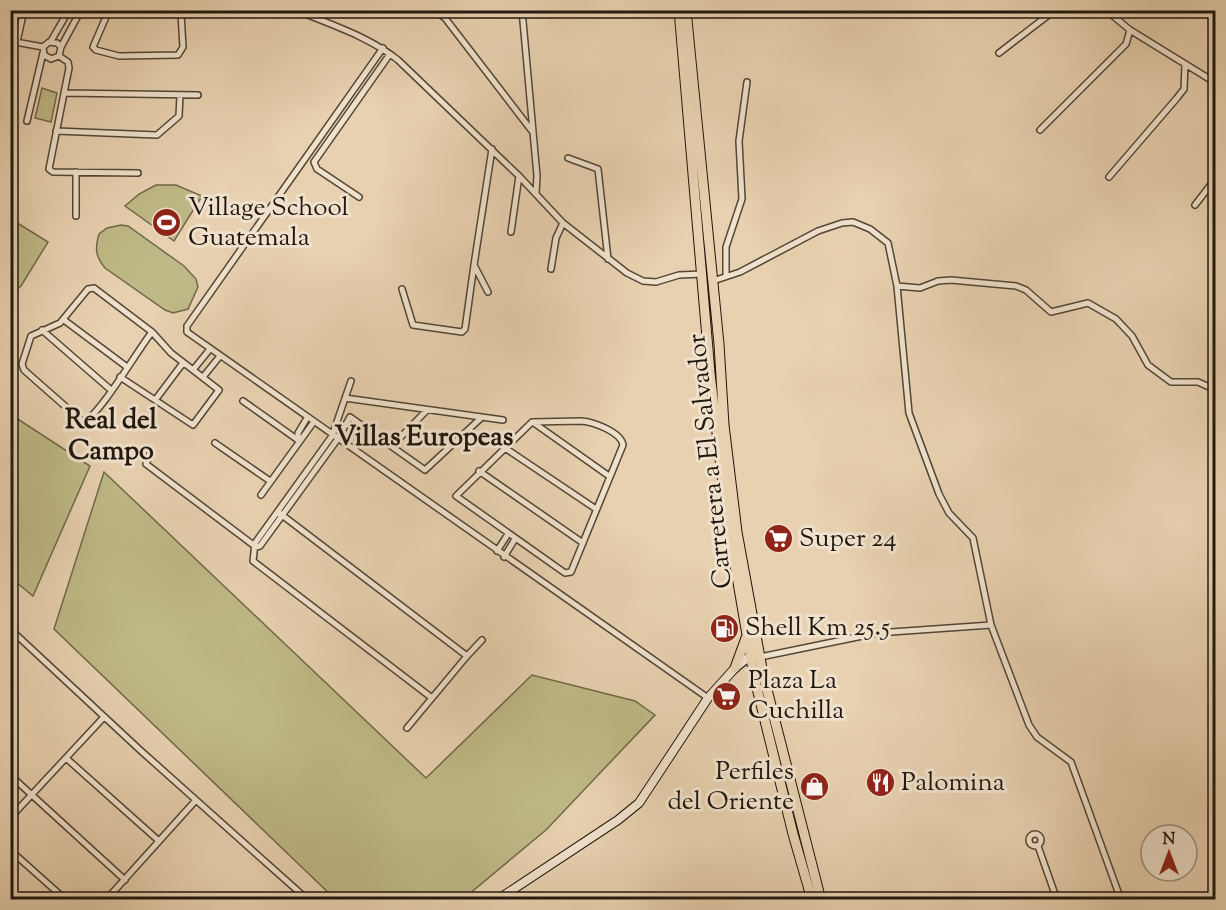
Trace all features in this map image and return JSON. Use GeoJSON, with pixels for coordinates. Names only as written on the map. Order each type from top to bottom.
{"type":"FeatureCollection","features":[{"type":"Feature","properties":{"kind":"highway","name":"Carretera a El Salvador"},"geometry":{"type":"LineString","coordinates":[[679,10],[725,509],[746,638],[801,822],[821,900]]}},
{"type":"Feature","properties":{"kind":"highway","name":"Carretera a El Salvador"},"geometry":{"type":"LineString","coordinates":[[686,10],[720,348],[730,479],[754,659],[780,783],[812,900]]}},
{"type":"Feature","properties":{"kind":"highway"},"geometry":{"type":"LineString","coordinates":[[704,298],[712,351],[720,348]]}},
{"type":"Feature","properties":{"kind":"highway"},"geometry":{"type":"LineString","coordinates":[[737,666],[746,638]]}},
{"type":"Feature","properties":{"kind":"highway"},"geometry":{"type":"LineString","coordinates":[[737,666],[754,659]]}},
{"type":"Feature","properties":{"kind":"highway"},"geometry":{"type":"LineString","coordinates":[[780,783],[794,823],[801,822]]}},
{"type":"Feature","properties":{"kind":"main road"},"geometry":{"type":"LineString","coordinates":[[497,900],[618,820],[639,803],[708,698],[737,666]]}},
{"type":"Feature","properties":{"kind":"street"},"geometry":{"type":"LineString","coordinates":[[24,10],[14,42],[43,50],[51,59],[60,56]]}},
{"type":"Feature","properties":{"kind":"street"},"geometry":{"type":"LineString","coordinates":[[27,121],[43,50],[51,41],[69,10]]}},
{"type":"Feature","properties":{"kind":"street"},"geometry":{"type":"LineString","coordinates":[[60,56],[61,47],[81,10]]}},
{"type":"Feature","properties":{"kind":"street"},"geometry":{"type":"LineString","coordinates":[[111,10],[120,14],[179,12],[183,47],[178,55],[119,56],[96,50],[93,46],[111,10]]}},
{"type":"Feature","properties":{"kind":"street"},"geometry":{"type":"LineString","coordinates":[[296,10],[383,48],[492,149],[563,223],[608,259],[644,280],[656,282],[679,275],[702,274]]}},
{"type":"Feature","properties":{"kind":"street"},"geometry":{"type":"LineString","coordinates":[[433,10],[445,18],[533,133]]}},
{"type":"Feature","properties":{"kind":"street"},"geometry":{"type":"LineString","coordinates":[[522,10],[537,176],[536,193]]}},
{"type":"Feature","properties":{"kind":"street"},"geometry":{"type":"LineString","coordinates":[[999,53],[1055,10]]}},
{"type":"Feature","properties":{"kind":"street"},"geometry":{"type":"LineString","coordinates":[[1106,10],[1130,30],[1215,83]]}},
{"type":"Feature","properties":{"kind":"street"},"geometry":{"type":"LineString","coordinates":[[1040,130],[1126,44],[1130,30]]}},
{"type":"Feature","properties":{"kind":"street"},"geometry":{"type":"LineString","coordinates":[[51,41],[61,47]]}},
{"type":"Feature","properties":{"kind":"street"},"geometry":{"type":"LineString","coordinates":[[383,48],[187,326],[189,334],[334,438],[708,698]]}},
{"type":"Feature","properties":{"kind":"street"},"geometry":{"type":"LineString","coordinates":[[359,197],[317,169],[314,162],[390,54]]}},
{"type":"Feature","properties":{"kind":"street"},"geometry":{"type":"LineString","coordinates":[[60,56],[69,65],[49,169],[53,172],[138,173]]}},
{"type":"Feature","properties":{"kind":"street"},"geometry":{"type":"LineString","coordinates":[[1108,177],[1184,88],[1185,65]]}},
{"type":"Feature","properties":{"kind":"street"},"geometry":{"type":"LineString","coordinates":[[726,276],[726,248],[742,199],[739,141],[747,82]]}},
{"type":"Feature","properties":{"kind":"street"},"geometry":{"type":"LineString","coordinates":[[65,93],[198,95]]}},
{"type":"Feature","properties":{"kind":"street"},"geometry":{"type":"LineString","coordinates":[[56,131],[157,135],[179,116],[180,95]]}},
{"type":"Feature","properties":{"kind":"street"},"geometry":{"type":"LineString","coordinates":[[402,290],[413,325],[462,332],[465,329],[492,149]]}},
{"type":"Feature","properties":{"kind":"street"},"geometry":{"type":"LineString","coordinates":[[568,158],[598,169],[608,259]]}},
{"type":"Feature","properties":{"kind":"street"},"geometry":{"type":"LineString","coordinates":[[76,172],[76,216]]}},
{"type":"Feature","properties":{"kind":"street"},"geometry":{"type":"LineString","coordinates":[[511,232],[519,176]]}},
{"type":"Feature","properties":{"kind":"street"},"geometry":{"type":"LineString","coordinates":[[1195,205],[1215,178]]}},
{"type":"Feature","properties":{"kind":"street"},"geometry":{"type":"LineString","coordinates":[[713,281],[818,231],[842,223],[853,222],[880,234],[888,243],[897,286],[909,413],[939,494],[949,513],[973,538],[991,625],[1032,732],[1071,762],[1121,900]]}},
{"type":"Feature","properties":{"kind":"street"},"geometry":{"type":"LineString","coordinates":[[551,269],[556,237],[563,223]]}},
{"type":"Feature","properties":{"kind":"street"},"geometry":{"type":"LineString","coordinates":[[474,266],[489,292]]}},
{"type":"Feature","properties":{"kind":"street"},"geometry":{"type":"LineString","coordinates":[[897,286],[920,288],[938,281],[951,280],[1016,286],[1026,290],[1051,312],[1088,303],[1116,319],[1132,336],[1148,365],[1171,382],[1198,382],[1215,390]]}},
{"type":"Feature","properties":{"kind":"street"},"geometry":{"type":"LineString","coordinates":[[120,377],[195,425],[219,390],[183,363],[152,332],[92,288],[64,320],[52,328],[30,336],[22,366],[25,372],[81,422],[86,422],[152,332]]}},
{"type":"Feature","properties":{"kind":"street"},"geometry":{"type":"LineString","coordinates":[[64,320],[127,367]]}},
{"type":"Feature","properties":{"kind":"street"},"geometry":{"type":"LineString","coordinates":[[42,330],[111,390]]}},
{"type":"Feature","properties":{"kind":"street"},"geometry":{"type":"LineString","coordinates":[[193,370],[210,349]]}},
{"type":"Feature","properties":{"kind":"street"},"geometry":{"type":"LineString","coordinates":[[203,377],[220,356]]}},
{"type":"Feature","properties":{"kind":"street"},"geometry":{"type":"LineString","coordinates":[[156,399],[183,363]]}},
{"type":"Feature","properties":{"kind":"street"},"geometry":{"type":"LineString","coordinates":[[256,547],[260,546],[284,516],[334,438],[351,381]]}},
{"type":"Feature","properties":{"kind":"street"},"geometry":{"type":"LineString","coordinates":[[345,398],[503,420]]}},
{"type":"Feature","properties":{"kind":"street"},"geometry":{"type":"LineString","coordinates":[[243,402],[298,440]]}},
{"type":"Feature","properties":{"kind":"street"},"geometry":{"type":"LineString","coordinates":[[392,446],[427,410]]}},
{"type":"Feature","properties":{"kind":"street"},"geometry":{"type":"LineString","coordinates":[[432,698],[256,565],[252,559],[255,543],[299,480],[352,417],[427,470],[481,418]]}},
{"type":"Feature","properties":{"kind":"street"},"geometry":{"type":"LineString","coordinates":[[298,440],[298,433],[307,418]]}},
{"type":"Feature","properties":{"kind":"street"},"geometry":{"type":"LineString","coordinates":[[338,419],[346,423]]}},
{"type":"Feature","properties":{"kind":"street"},"geometry":{"type":"LineString","coordinates":[[532,422],[609,476]]}},
{"type":"Feature","properties":{"kind":"street"},"geometry":{"type":"LineString","coordinates":[[532,422],[592,422],[620,439],[623,446],[583,543],[568,573],[458,499],[458,492],[505,448],[532,422]]}},
{"type":"Feature","properties":{"kind":"street"},"geometry":{"type":"LineString","coordinates":[[261,495],[298,440],[313,423]]}},
{"type":"Feature","properties":{"kind":"street"},"geometry":{"type":"LineString","coordinates":[[215,443],[270,481]]}},
{"type":"Feature","properties":{"kind":"street"},"geometry":{"type":"LineString","coordinates":[[505,448],[596,509]]}},
{"type":"Feature","properties":{"kind":"street"},"geometry":{"type":"LineString","coordinates":[[150,454],[146,464],[256,547]]}},
{"type":"Feature","properties":{"kind":"street"},"geometry":{"type":"LineString","coordinates":[[152,469],[159,463]]}},
{"type":"Feature","properties":{"kind":"street"},"geometry":{"type":"LineString","coordinates":[[479,471],[583,543]]}},
{"type":"Feature","properties":{"kind":"street"},"geometry":{"type":"LineString","coordinates":[[299,480],[306,484]]}},
{"type":"Feature","properties":{"kind":"street"},"geometry":{"type":"LineString","coordinates":[[278,512],[467,656]]}},
{"type":"Feature","properties":{"kind":"street"},"geometry":{"type":"LineString","coordinates":[[497,551],[508,534]]}},
{"type":"Feature","properties":{"kind":"street"},"geometry":{"type":"LineString","coordinates":[[504,556],[515,539]]}},
{"type":"Feature","properties":{"kind":"street"},"geometry":{"type":"LineString","coordinates":[[754,659],[877,633],[991,625]]}},
{"type":"Feature","properties":{"kind":"street"},"geometry":{"type":"LineString","coordinates":[[10,629],[104,717],[308,900]]}},
{"type":"Feature","properties":{"kind":"street"},"geometry":{"type":"LineString","coordinates":[[407,728],[482,640]]}},
{"type":"Feature","properties":{"kind":"street"},"geometry":{"type":"LineString","coordinates":[[10,818],[104,717]]}},
{"type":"Feature","properties":{"kind":"street"},"geometry":{"type":"LineString","coordinates":[[66,758],[159,841]]}},
{"type":"Feature","properties":{"kind":"street"},"geometry":{"type":"LineString","coordinates":[[10,775],[124,880]]}},
{"type":"Feature","properties":{"kind":"street"},"geometry":{"type":"LineString","coordinates":[[106,900],[196,800]]}},
{"type":"Feature","properties":{"kind":"street"},"geometry":{"type":"LineString","coordinates":[[1038,846],[1057,900]]}},
{"type":"Feature","properties":{"kind":"street"},"geometry":{"type":"LineString","coordinates":[[10,850],[66,900]]}},
{"type":"Feature","properties":{"kind":"shaded area"},"geometry":{"type":"Polygon","coordinates":[[[42,88],[57,93],[51,122],[35,118],[42,88]]]}},
{"type":"Feature","properties":{"kind":"shaded area","name":"Village School Guatemala"},"geometry":{"type":"Polygon","coordinates":[[[156,185],[176,185],[202,196],[174,241],[125,206],[139,194],[156,185]]]}},
{"type":"Feature","properties":{"kind":"shaded area"},"geometry":{"type":"Polygon","coordinates":[[[11,219],[48,242],[21,286],[11,294],[11,219]]]}},
{"type":"Feature","properties":{"kind":"shaded area"},"geometry":{"type":"Polygon","coordinates":[[[128,226],[184,266],[196,279],[198,287],[188,309],[173,313],[165,310],[105,268],[97,252],[99,234],[107,228],[128,226]]]}},
{"type":"Feature","properties":{"kind":"shaded area"},"geometry":{"type":"Polygon","coordinates":[[[10,414],[90,466],[33,596],[11,578],[10,414]]]}},
{"type":"Feature","properties":{"kind":"shaded area"},"geometry":{"type":"Polygon","coordinates":[[[104,472],[426,778],[532,675],[635,701],[655,715],[546,830],[463,899],[335,899],[54,629],[104,472]]]}},
{"type":"Feature","properties":{"kind":"place","name":"Village School Guatemala"},"geometry":{"type":"Point","coordinates":[167,223]}},
{"type":"Feature","properties":{"kind":"place","name":"Super 24"},"geometry":{"type":"Point","coordinates":[778,539]}},
{"type":"Feature","properties":{"kind":"place","name":"Shell Km 25.5"},"geometry":{"type":"Point","coordinates":[724,628]}},
{"type":"Feature","properties":{"kind":"place","name":"Plaza La Cuchilla"},"geometry":{"type":"Point","coordinates":[727,696]}},
{"type":"Feature","properties":{"kind":"place","name":"Palomina"},"geometry":{"type":"Point","coordinates":[880,783]}},
{"type":"Feature","properties":{"kind":"place","name":"Perfiles del Oriente"},"geometry":{"type":"Point","coordinates":[815,787]}},
{"type":"Feature","properties":{"kind":"district","name":"Real del Campo"},"geometry":{"type":"Point","coordinates":[111,436]}},
{"type":"Feature","properties":{"kind":"district","name":"Villas Europeas"},"geometry":{"type":"Point","coordinates":[424,438]}}]}
